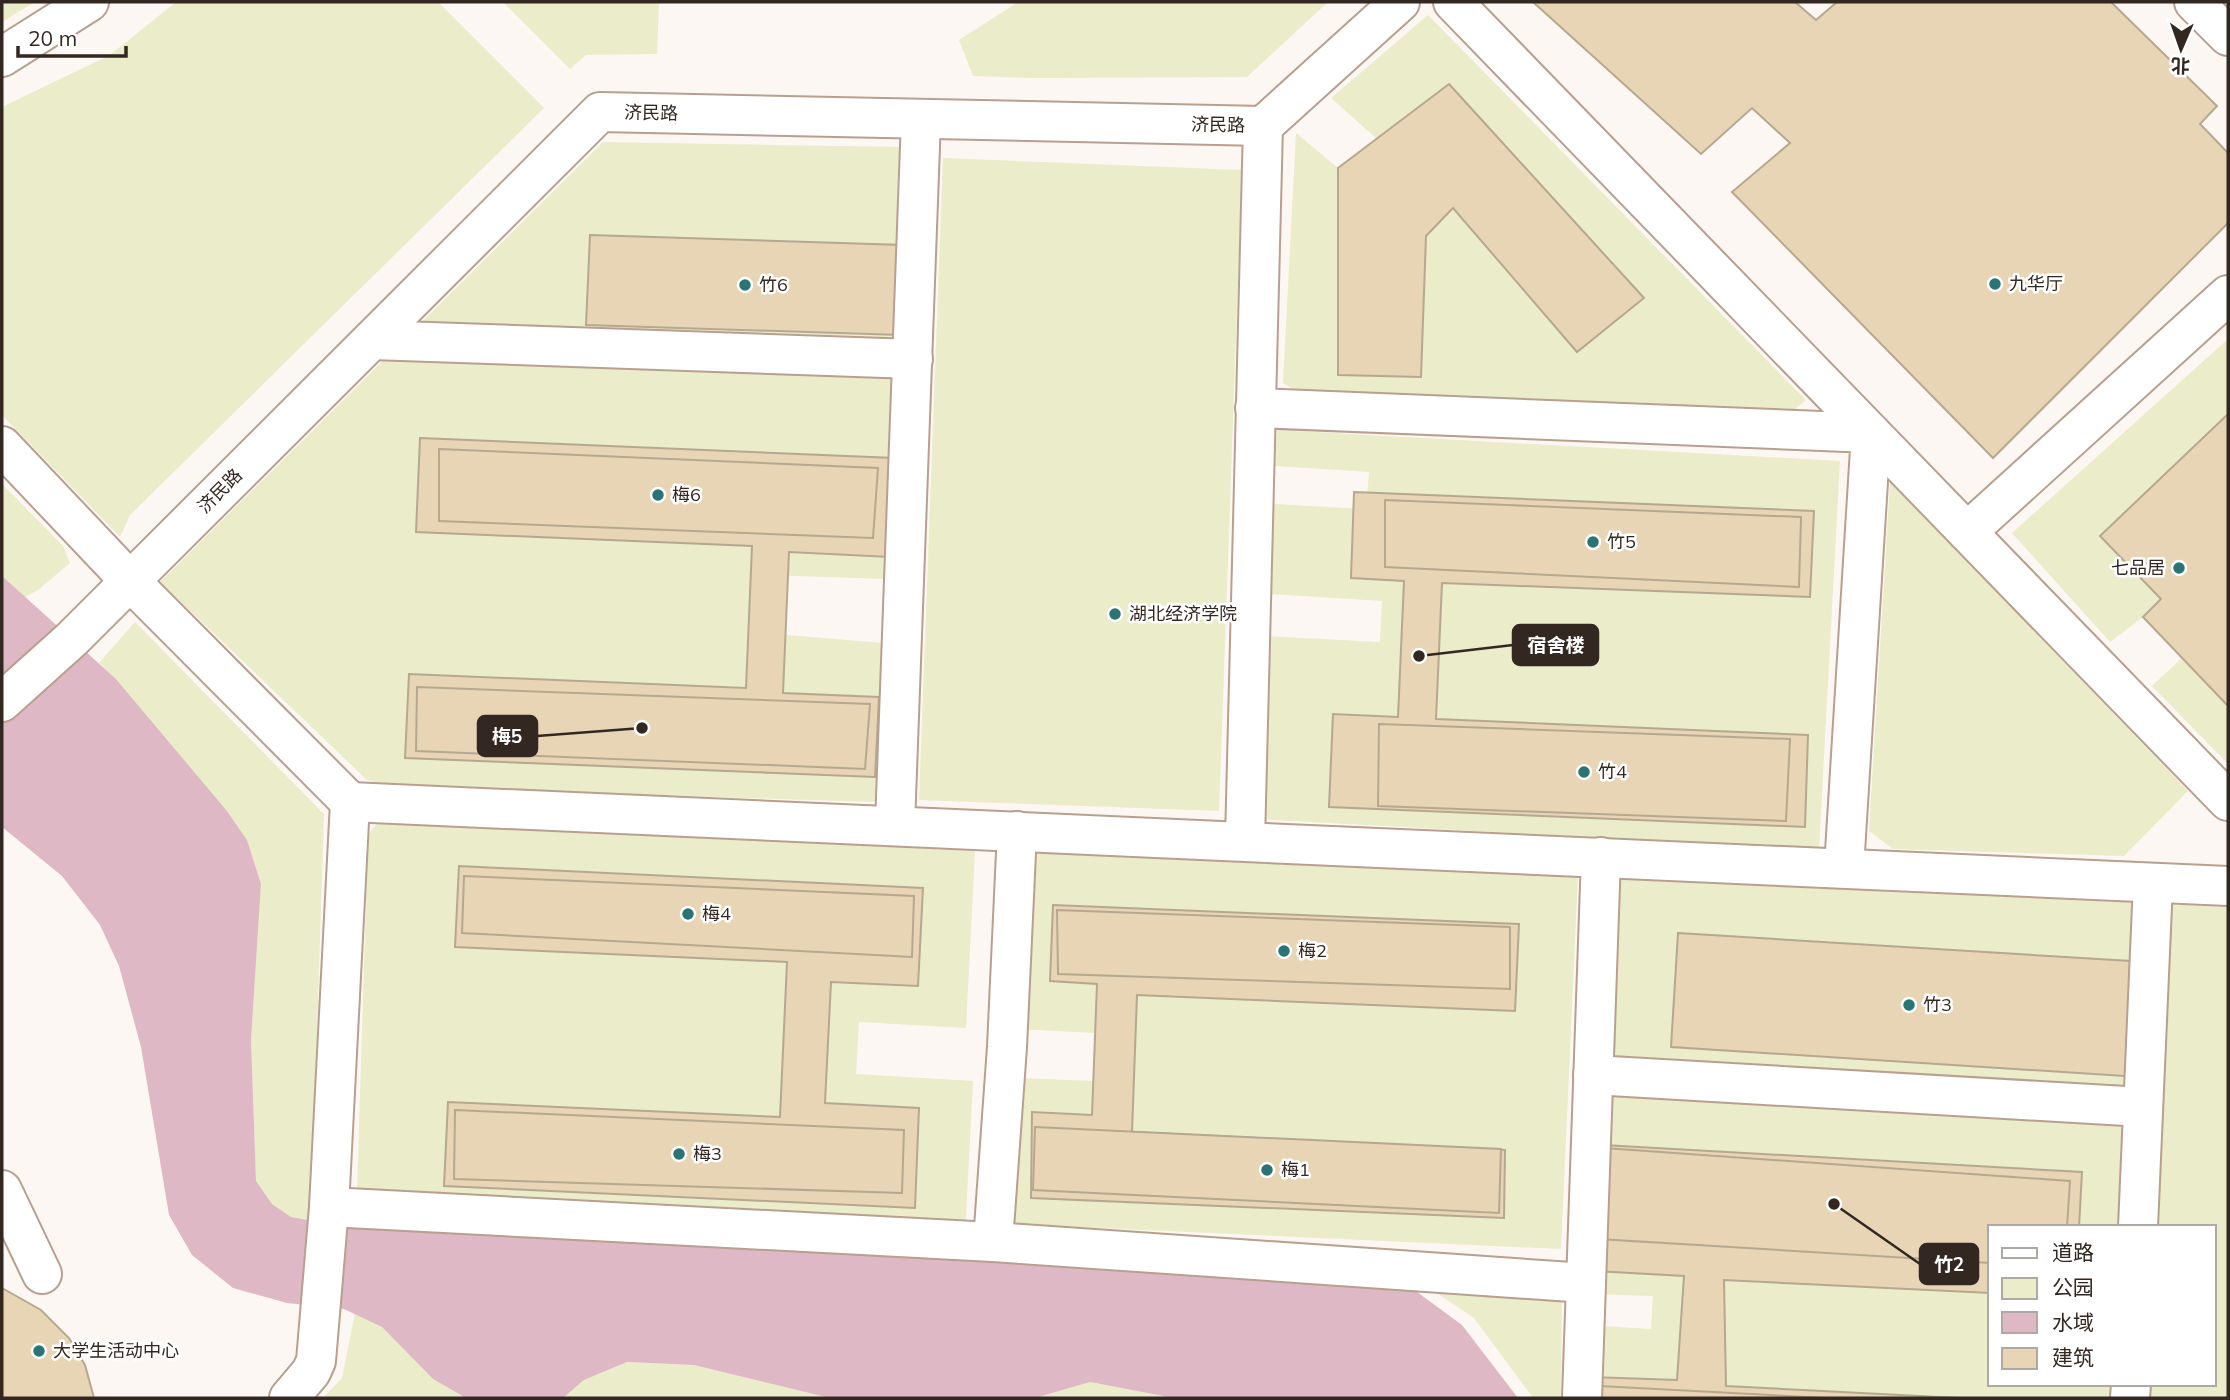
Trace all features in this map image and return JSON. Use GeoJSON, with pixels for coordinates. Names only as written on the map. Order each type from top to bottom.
{"type":"FeatureCollection","features":[{"type":"Feature","properties":{"kind":"street"},"geometry":{"type":"LineString","coordinates":[[2,57],[89,2]]}},
{"type":"Feature","properties":{"kind":"street","name":"济民路"},"geometry":{"type":"LineString","coordinates":[[2,702],[72,639],[600,111],[1263,126],[1400,2]]}},
{"type":"Feature","properties":{"kind":"street"},"geometry":{"type":"LineString","coordinates":[[1453,2],[2228,801]]}},
{"type":"Feature","properties":{"kind":"street"},"geometry":{"type":"LineString","coordinates":[[2194,2],[2228,36]]}},
{"type":"Feature","properties":{"kind":"street"},"geometry":{"type":"LineString","coordinates":[[895,825],[921,119]]}},
{"type":"Feature","properties":{"kind":"street"},"geometry":{"type":"LineString","coordinates":[[1245,841],[1263,126]]}},
{"type":"Feature","properties":{"kind":"street"},"geometry":{"type":"LineString","coordinates":[[1967,532],[2228,295]]}},
{"type":"Feature","properties":{"kind":"street"},"geometry":{"type":"LineString","coordinates":[[372,340],[913,359]]}},
{"type":"Feature","properties":{"kind":"street"},"geometry":{"type":"LineString","coordinates":[[1255,408],[1871,433]]}},
{"type":"Feature","properties":{"kind":"street"},"geometry":{"type":"LineString","coordinates":[[1843,868],[1871,433]]}},
{"type":"Feature","properties":{"kind":"street"},"geometry":{"type":"LineString","coordinates":[[2,446],[130,581],[350,802],[2228,886]]}},
{"type":"Feature","properties":{"kind":"street"},"geometry":{"type":"LineString","coordinates":[[289,1398],[311,1372],[316,1361],[328,1213],[350,802]]}},
{"type":"Feature","properties":{"kind":"street"},"geometry":{"type":"LineString","coordinates":[[993,1242],[1007,1047],[1017,831]]}},
{"type":"Feature","properties":{"kind":"street"},"geometry":{"type":"LineString","coordinates":[[1582,1398],[1601,857]]}},
{"type":"Feature","properties":{"kind":"street"},"geometry":{"type":"LineString","coordinates":[[2138,1225],[2153,883]]}},
{"type":"Feature","properties":{"kind":"street"},"geometry":{"type":"LineString","coordinates":[[1593,1075],[2143,1107]]}},
{"type":"Feature","properties":{"kind":"street"},"geometry":{"type":"LineString","coordinates":[[2,1190],[42,1274]]}},
{"type":"Feature","properties":{"kind":"street"},"geometry":{"type":"LineString","coordinates":[[328,1213],[993,1242],[1586,1283]]}},
{"type":"Feature","properties":{"kind":"green space"},"geometry":{"type":"Polygon","coordinates":[[[2,2],[35,2],[2,22],[2,2]]]}},
{"type":"Feature","properties":{"kind":"green space"},"geometry":{"type":"Polygon","coordinates":[[[176,2],[438,2],[544,108],[130,515],[120,537],[2,415],[2,107],[110,55],[176,2]]]}},
{"type":"Feature","properties":{"kind":"green space"},"geometry":{"type":"Polygon","coordinates":[[[503,2],[659,2],[657,54],[586,55],[570,69],[503,2]]]}},
{"type":"Feature","properties":{"kind":"green space"},"geometry":{"type":"Polygon","coordinates":[[[1018,2],[1328,2],[1247,77],[973,76],[959,40],[1018,2]]]}},
{"type":"Feature","properties":{"kind":"green space"},"geometry":{"type":"Polygon","coordinates":[[[1428,15],[1806,400],[1788,415],[1304,396],[1283,383],[1296,133],[1338,168],[1377,139],[1331,98],[1428,15]]]}},
{"type":"Feature","properties":{"kind":"green space"},"geometry":{"type":"Polygon","coordinates":[[[603,142],[902,147],[887,579],[767,575],[763,633],[883,643],[876,802],[395,787],[367,780],[160,582],[603,142]]]}},
{"type":"Feature","properties":{"kind":"green space"},"geometry":{"type":"Polygon","coordinates":[[[943,158],[1242,170],[1219,811],[919,800],[943,158]]]}},
{"type":"Feature","properties":{"kind":"green space"},"geometry":{"type":"Polygon","coordinates":[[[2228,339],[2228,764],[2152,686],[2182,658],[2143,617],[2110,642],[2012,533],[2228,339]]]}},
{"type":"Feature","properties":{"kind":"green space"},"geometry":{"type":"Polygon","coordinates":[[[1277,430],[1840,461],[1819,850],[1257,819],[1267,636],[1380,642],[1382,601],[1270,594],[1274,504],[1366,509],[1369,472],[1275,466],[1277,430]]]}},
{"type":"Feature","properties":{"kind":"green space"},"geometry":{"type":"Polygon","coordinates":[[[1890,481],[2188,791],[2124,856],[1893,849],[1869,831],[1890,481]]]}},
{"type":"Feature","properties":{"kind":"green space"},"geometry":{"type":"Polygon","coordinates":[[[2,484],[63,546],[70,563],[38,590],[25,597],[2,576],[2,484]]]}},
{"type":"Feature","properties":{"kind":"green space"},"geometry":{"type":"Polygon","coordinates":[[[135,622],[324,814],[311,1220],[291,1217],[272,1204],[256,1181],[251,1040],[261,884],[247,840],[227,811],[116,679],[99,663],[135,622]]]}},
{"type":"Feature","properties":{"kind":"green space"},"geometry":{"type":"Polygon","coordinates":[[[379,821],[975,851],[966,1028],[859,1022],[856,1074],[973,1081],[965,1236],[357,1192],[368,835],[379,821]]]}},
{"type":"Feature","properties":{"kind":"green space"},"geometry":{"type":"Polygon","coordinates":[[[1024,850],[1578,875],[1561,1249],[1011,1224],[1018,1078],[1093,1081],[1095,1033],[1016,1029],[1024,850]]]}},
{"type":"Feature","properties":{"kind":"green space"},"geometry":{"type":"Polygon","coordinates":[[[1614,878],[2228,907],[2228,1398],[2130,1398],[2131,1386],[2216,1386],[2216,1225],[2138,1225],[2143,1107],[1606,1064],[1614,878]]]}},
{"type":"Feature","properties":{"kind":"green space"},"geometry":{"type":"Polygon","coordinates":[[[1601,1086],[2131,1120],[2126,1225],[1988,1225],[1988,1386],[2118,1386],[2117,1398],[1579,1398],[1585,1325],[1651,1329],[1653,1296],[1588,1294],[1601,1086]]]}},
{"type":"Feature","properties":{"kind":"green space"},"geometry":{"type":"Polygon","coordinates":[[[1419,1281],[1562,1289],[1561,1398],[1533,1398],[1474,1318],[1419,1281]]]}},
{"type":"Feature","properties":{"kind":"green space"},"geometry":{"type":"Polygon","coordinates":[[[355,1313],[382,1327],[433,1379],[466,1398],[323,1398],[342,1378],[355,1313]]]}},
{"type":"Feature","properties":{"kind":"green space"},"geometry":{"type":"Polygon","coordinates":[[[627,1362],[694,1365],[830,1398],[563,1398],[584,1380],[627,1362]]]}},
{"type":"Feature","properties":{"kind":"green space"},"geometry":{"type":"Polygon","coordinates":[[[1090,1382],[1174,1398],[1035,1398],[1090,1382]]]}},
{"type":"Feature","properties":{"kind":"water"},"geometry":{"type":"Polygon","coordinates":[[[2,576],[116,679],[227,811],[247,840],[261,884],[251,1040],[256,1181],[272,1204],[291,1217],[320,1222],[1402,1281],[1462,1325],[1518,1398],[1174,1398],[1090,1382],[1035,1398],[830,1398],[694,1365],[627,1362],[584,1380],[563,1398],[466,1398],[433,1379],[382,1327],[344,1309],[287,1303],[233,1288],[192,1255],[169,1215],[141,1047],[119,966],[100,925],[62,876],[2,827],[2,576]]]}},
{"type":"Feature","properties":{"kind":"building","name":"九华厅"},"geometry":{"type":"Polygon","coordinates":[[[1533,2],[1795,2],[1816,20],[1837,2],[2111,2],[2217,106],[2200,124],[2228,153],[2228,223],[1993,458],[1732,192],[1790,143],[1752,108],[1701,154],[1533,2]]]}},
{"type":"Feature","properties":{"kind":"building"},"geometry":{"type":"Polygon","coordinates":[[[1449,84],[1644,298],[1577,352],[1453,208],[1426,236],[1421,377],[1338,375],[1338,168],[1449,84]]]}},
{"type":"Feature","properties":{"kind":"building","name":"竹6"},"geometry":{"type":"Polygon","coordinates":[[[590,235],[903,245],[900,335],[586,325],[590,235]]]}},
{"type":"Feature","properties":{"kind":"building","name":"七品居"},"geometry":{"type":"Polygon","coordinates":[[[2228,414],[2228,706],[2143,617],[2161,599],[2100,536],[2228,414]]]}},
{"type":"Feature","properties":{"kind":"building"},"geometry":{"type":"Polygon","coordinates":[[[420,438],[894,458],[890,557],[789,552],[783,693],[879,697],[875,777],[405,758],[409,674],[746,688],[752,546],[416,532],[420,438]]]}},
{"type":"Feature","properties":{"kind":"building","name":"梅6"},"geometry":{"type":"Polygon","coordinates":[[[439,449],[878,468],[873,538],[439,521],[439,449]]]}},
{"type":"Feature","properties":{"kind":"building"},"geometry":{"type":"Polygon","coordinates":[[[1354,492],[1814,511],[1810,597],[1442,583],[1436,719],[1808,735],[1805,827],[1329,807],[1333,714],[1398,717],[1404,581],[1351,578],[1354,492]]]}},
{"type":"Feature","properties":{"kind":"building","name":"竹5"},"geometry":{"type":"Polygon","coordinates":[[[1385,500],[1801,517],[1799,587],[1385,567],[1385,500]]]}},
{"type":"Feature","properties":{"kind":"building"},"geometry":{"type":"Polygon","coordinates":[[[417,687],[870,704],[865,769],[416,751],[417,687]]]}},
{"type":"Feature","properties":{"kind":"building","name":"竹4"},"geometry":{"type":"Polygon","coordinates":[[[1379,724],[1790,739],[1786,821],[1378,806],[1379,724]]]}},
{"type":"Feature","properties":{"kind":"building"},"geometry":{"type":"Polygon","coordinates":[[[459,866],[923,888],[918,986],[831,982],[825,1103],[919,1108],[915,1208],[444,1186],[448,1102],[780,1117],[787,962],[455,947],[459,866]]]}},
{"type":"Feature","properties":{"kind":"building","name":"梅4"},"geometry":{"type":"Polygon","coordinates":[[[464,876],[914,896],[912,957],[462,933],[464,876]]]}},
{"type":"Feature","properties":{"kind":"building"},"geometry":{"type":"Polygon","coordinates":[[[1053,905],[1519,924],[1515,1011],[1137,995],[1132,1132],[1505,1150],[1504,1218],[1031,1198],[1032,1112],[1092,1115],[1097,984],[1050,981],[1053,905]]]}},
{"type":"Feature","properties":{"kind":"building","name":"梅2"},"geometry":{"type":"Polygon","coordinates":[[[1057,910],[1510,927],[1510,989],[1058,974],[1057,910]]]}},
{"type":"Feature","properties":{"kind":"building","name":"竹3"},"geometry":{"type":"Polygon","coordinates":[[[1678,933],[2147,962],[2140,1077],[1671,1047],[1678,933]]]}},
{"type":"Feature","properties":{"kind":"building","name":"梅3"},"geometry":{"type":"Polygon","coordinates":[[[455,1110],[904,1130],[902,1193],[454,1179],[455,1110]]]}},
{"type":"Feature","properties":{"kind":"building","name":"梅1"},"geometry":{"type":"Polygon","coordinates":[[[1035,1127],[1501,1149],[1499,1213],[1033,1190],[1035,1127]]]}},
{"type":"Feature","properties":{"kind":"building"},"geometry":{"type":"Polygon","coordinates":[[[1603,1145],[2082,1172],[2079,1225],[1988,1225],[1988,1293],[1724,1280],[1726,1386],[1959,1398],[1591,1398],[1592,1377],[1677,1380],[1684,1276],[1595,1271],[1603,1145]]]}},
{"type":"Feature","properties":{"kind":"building"},"geometry":{"type":"Polygon","coordinates":[[[1604,1148],[2070,1181],[2067,1225],[1988,1225],[1988,1263],[1599,1239],[1604,1148]]]}},
{"type":"Feature","properties":{"kind":"building","name":"大学生活动中心"},"geometry":{"type":"Polygon","coordinates":[[[2,1288],[41,1310],[69,1338],[85,1365],[94,1398],[2,1398],[2,1288]]]}},
{"type":"Feature","properties":{"kind":"building"},"geometry":{"type":"Polygon","coordinates":[[[1599,1386],[1825,1398],[1599,1398],[1599,1386]]]}},
{"type":"Feature","properties":{"kind":"place","name":"九华厅"},"geometry":{"type":"Point","coordinates":[1995,284]}},
{"type":"Feature","properties":{"kind":"place","name":"竹6"},"geometry":{"type":"Point","coordinates":[745,285]}},
{"type":"Feature","properties":{"kind":"place","name":"梅6"},"geometry":{"type":"Point","coordinates":[658,495]}},
{"type":"Feature","properties":{"kind":"place","name":"竹5"},"geometry":{"type":"Point","coordinates":[1593,542]}},
{"type":"Feature","properties":{"kind":"place","name":"七品居"},"geometry":{"type":"Point","coordinates":[2179,568]}},
{"type":"Feature","properties":{"kind":"place","name":"湖北经济学院"},"geometry":{"type":"Point","coordinates":[1115,614]}},
{"type":"Feature","properties":{"kind":"place","name":"宿舍楼"},"geometry":{"type":"Point","coordinates":[1419,656]}},
{"type":"Feature","properties":{"kind":"place","name":"梅5"},"geometry":{"type":"Point","coordinates":[642,728]}},
{"type":"Feature","properties":{"kind":"place","name":"竹4"},"geometry":{"type":"Point","coordinates":[1584,772]}},
{"type":"Feature","properties":{"kind":"place","name":"梅4"},"geometry":{"type":"Point","coordinates":[688,914]}},
{"type":"Feature","properties":{"kind":"place","name":"梅2"},"geometry":{"type":"Point","coordinates":[1284,951]}},
{"type":"Feature","properties":{"kind":"place","name":"竹3"},"geometry":{"type":"Point","coordinates":[1909,1005]}},
{"type":"Feature","properties":{"kind":"place","name":"梅3"},"geometry":{"type":"Point","coordinates":[679,1154]}},
{"type":"Feature","properties":{"kind":"place","name":"梅1"},"geometry":{"type":"Point","coordinates":[1267,1170]}},
{"type":"Feature","properties":{"kind":"place","name":"竹2"},"geometry":{"type":"Point","coordinates":[1834,1204]}},
{"type":"Feature","properties":{"kind":"place","name":"大学生活动中心"},"geometry":{"type":"Point","coordinates":[39,1351]}}]}
